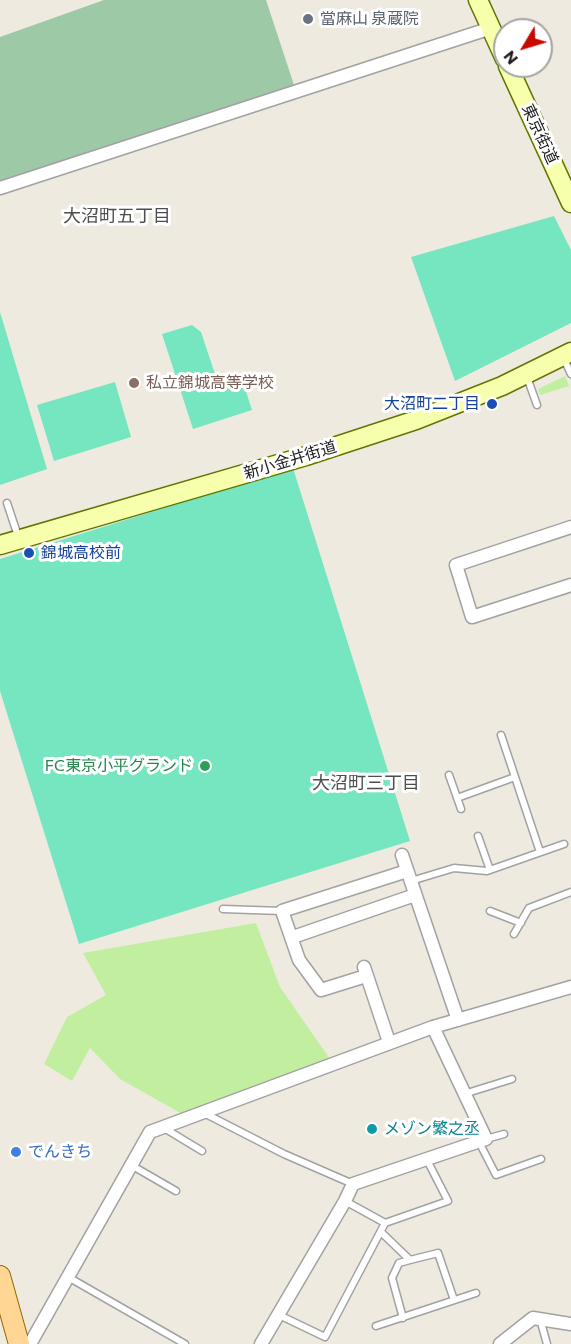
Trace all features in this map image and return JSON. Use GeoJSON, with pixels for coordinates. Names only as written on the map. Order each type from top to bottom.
{"type":"FeatureCollection","features":[{"type":"Feature","properties":{"kind":"main road"},"geometry":{"type":"LineString","coordinates":[[478,0],[493,32]]}},
{"type":"Feature","properties":{"kind":"main road","name":"東京街道"},"geometry":{"type":"LineString","coordinates":[[514,78],[569,195]]}},
{"type":"Feature","properties":{"kind":"main road","name":"新小金井街道"},"geometry":{"type":"LineString","coordinates":[[0,545],[383,431],[459,404],[567,354]]}},
{"type":"Feature","properties":{"kind":"main road"},"geometry":{"type":"LineString","coordinates":[[0,1276],[19,1344]]}},
{"type":"Feature","properties":{"kind":"street"},"geometry":{"type":"LineString","coordinates":[[0,188],[491,28]]}},
{"type":"Feature","properties":{"kind":"street"},"geometry":{"type":"LineString","coordinates":[[571,527],[456,565],[472,617],[571,585]]}},
{"type":"Feature","properties":{"kind":"street"},"geometry":{"type":"LineString","coordinates":[[402,855],[458,1020]]}},
{"type":"Feature","properties":{"kind":"street"},"geometry":{"type":"LineString","coordinates":[[389,1042],[365,972],[321,990],[299,960],[282,911],[409,876]]}},
{"type":"Feature","properties":{"kind":"street"},"geometry":{"type":"LineString","coordinates":[[292,937],[415,895]]}},
{"type":"Feature","properties":{"kind":"street"},"geometry":{"type":"LineString","coordinates":[[30,1344],[150,1132],[389,1042],[571,987]]}},
{"type":"Feature","properties":{"kind":"street"},"geometry":{"type":"LineString","coordinates":[[261,1344],[353,1184],[425,1157],[482,1141],[464,1094],[433,1027]]}},
{"type":"Feature","properties":{"kind":"street"},"geometry":{"type":"LineString","coordinates":[[500,1344],[533,1318],[571,1324]]}},
{"type":"Feature","properties":{"kind":"lane"},"geometry":{"type":"LineString","coordinates":[[567,354],[571,375]]}},
{"type":"Feature","properties":{"kind":"lane"},"geometry":{"type":"LineString","coordinates":[[526,374],[537,405]]}},
{"type":"Feature","properties":{"kind":"lane"},"geometry":{"type":"LineString","coordinates":[[7,503],[19,540]]}},
{"type":"Feature","properties":{"kind":"lane"},"geometry":{"type":"LineString","coordinates":[[501,735],[540,852]]}},
{"type":"Feature","properties":{"kind":"lane"},"geometry":{"type":"LineString","coordinates":[[449,775],[461,809]]}},
{"type":"Feature","properties":{"kind":"lane"},"geometry":{"type":"LineString","coordinates":[[457,798],[515,777]]}},
{"type":"Feature","properties":{"kind":"lane"},"geometry":{"type":"LineString","coordinates":[[478,836],[490,870]]}},
{"type":"Feature","properties":{"kind":"lane"},"geometry":{"type":"LineString","coordinates":[[409,876],[454,868],[490,870],[564,844]]}},
{"type":"Feature","properties":{"kind":"lane"},"geometry":{"type":"LineString","coordinates":[[514,934],[529,908],[571,892]]}},
{"type":"Feature","properties":{"kind":"lane"},"geometry":{"type":"LineString","coordinates":[[222,909],[282,911]]}},
{"type":"Feature","properties":{"kind":"lane"},"geometry":{"type":"LineString","coordinates":[[490,911],[520,923]]}},
{"type":"Feature","properties":{"kind":"lane"},"geometry":{"type":"LineString","coordinates":[[464,1094],[512,1078]]}},
{"type":"Feature","properties":{"kind":"lane"},"geometry":{"type":"LineString","coordinates":[[204,1113],[284,1154],[353,1184]]}},
{"type":"Feature","properties":{"kind":"lane"},"geometry":{"type":"LineString","coordinates":[[163,1128],[202,1151]]}},
{"type":"Feature","properties":{"kind":"lane"},"geometry":{"type":"LineString","coordinates":[[504,1134],[482,1141],[496,1175],[541,1159]]}},
{"type":"Feature","properties":{"kind":"lane"},"geometry":{"type":"LineString","coordinates":[[345,1201],[385,1223],[448,1201],[425,1157]]}},
{"type":"Feature","properties":{"kind":"lane"},"geometry":{"type":"LineString","coordinates":[[131,1165],[176,1191]]}},
{"type":"Feature","properties":{"kind":"lane"},"geometry":{"type":"LineString","coordinates":[[279,1315],[325,1337],[382,1233],[385,1223]]}},
{"type":"Feature","properties":{"kind":"lane"},"geometry":{"type":"LineString","coordinates":[[382,1233],[410,1260]]}},
{"type":"Feature","properties":{"kind":"lane"},"geometry":{"type":"LineString","coordinates":[[403,1318],[392,1278],[399,1263],[438,1253],[454,1300]]}},
{"type":"Feature","properties":{"kind":"lane"},"geometry":{"type":"LineString","coordinates":[[68,1277],[185,1344]]}},
{"type":"Feature","properties":{"kind":"lane"},"geometry":{"type":"LineString","coordinates":[[376,1326],[476,1293]]}},
{"type":"Feature","properties":{"kind":"lane"},"geometry":{"type":"LineString","coordinates":[[540,1319],[547,1344]]}},
{"type":"Feature","properties":{"kind":"green space"},"geometry":{"type":"Polygon","coordinates":[[[104,0],[266,0],[295,88],[0,186],[0,37],[104,0]]]}},
{"type":"Feature","properties":{"kind":"green space"},"geometry":{"type":"Polygon","coordinates":[[[554,216],[571,250],[571,323],[455,381],[411,257],[554,216]]]}},
{"type":"Feature","properties":{"kind":"green space"},"geometry":{"type":"Polygon","coordinates":[[[0,312],[47,469],[0,485],[0,312]]]}},
{"type":"Feature","properties":{"kind":"green space"},"geometry":{"type":"Polygon","coordinates":[[[192,325],[201,332],[218,383],[241,376],[252,410],[193,429],[162,334],[192,325]]]}},
{"type":"Feature","properties":{"kind":"green space"},"geometry":{"type":"Polygon","coordinates":[[[565,376],[569,386],[540,395],[538,389],[565,376]]]}},
{"type":"Feature","properties":{"kind":"green space"},"geometry":{"type":"Polygon","coordinates":[[[115,382],[131,437],[54,461],[37,405],[115,382]]]}},
{"type":"Feature","properties":{"kind":"green space","name":"FC東京小平グランド"},"geometry":{"type":"Polygon","coordinates":[[[293,468],[410,841],[79,944],[0,691],[0,559],[293,468]]]}},
{"type":"Feature","properties":{"kind":"green space"},"geometry":{"type":"Polygon","coordinates":[[[256,923],[280,987],[330,1059],[184,1115],[120,1079],[90,1048],[72,1081],[44,1064],[67,1017],[106,995],[83,953],[256,923]]]}},
{"type":"Feature","properties":{"kind":"place","name":"當麻山 泉蔵院"},"geometry":{"type":"Point","coordinates":[308,19]}},
{"type":"Feature","properties":{"kind":"place","name":"私立錦城高等学校"},"geometry":{"type":"Point","coordinates":[134,383]}},
{"type":"Feature","properties":{"kind":"place","name":"大沼町二丁目"},"geometry":{"type":"Point","coordinates":[492,404]}},
{"type":"Feature","properties":{"kind":"place","name":"錦城高校前"},"geometry":{"type":"Point","coordinates":[29,553]}},
{"type":"Feature","properties":{"kind":"place","name":"FC東京小平グランド"},"geometry":{"type":"Point","coordinates":[205,766]}},
{"type":"Feature","properties":{"kind":"place","name":"メゾン繁之丞"},"geometry":{"type":"Point","coordinates":[372,1129]}},
{"type":"Feature","properties":{"kind":"place","name":"でんきち"},"geometry":{"type":"Point","coordinates":[16,1152]}},
{"type":"Feature","properties":{"kind":"district","name":"大沼町五丁目"},"geometry":{"type":"Point","coordinates":[117,216]}},
{"type":"Feature","properties":{"kind":"district","name":"大沼町三丁目"},"geometry":{"type":"Point","coordinates":[366,783]}}]}
